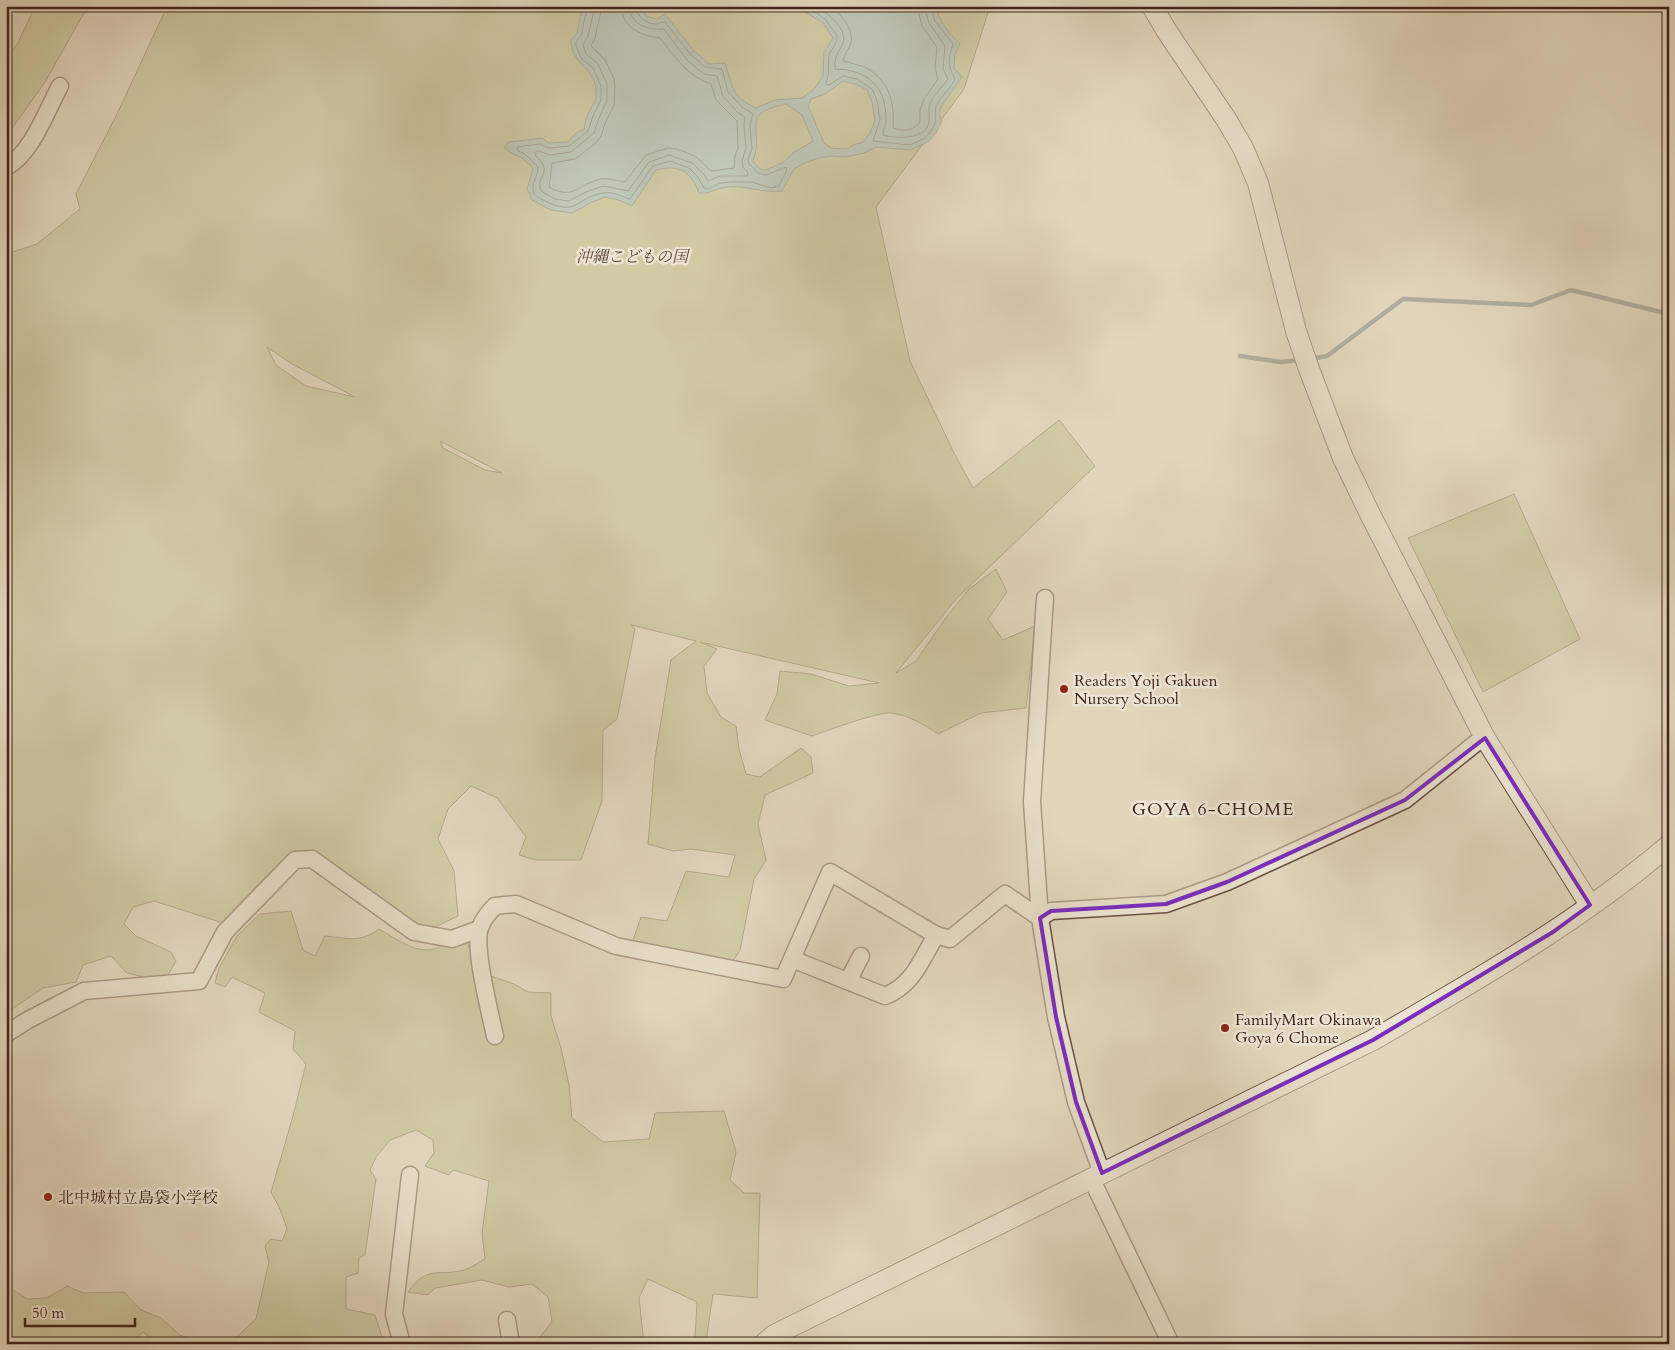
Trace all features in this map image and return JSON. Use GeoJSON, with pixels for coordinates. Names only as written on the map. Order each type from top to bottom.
{"type":"FeatureCollection","features":[{"type":"Feature","properties":{"kind":"street"},"geometry":{"type":"LineString","coordinates":[[1152,6],[1243,148],[1260,191],[1302,350],[1343,458],[1370,514],[1485,738],[1590,905]]}},
{"type":"Feature","properties":{"kind":"street"},"geometry":{"type":"LineString","coordinates":[[6,167],[15,162],[31,142],[60,86]]}},
{"type":"Feature","properties":{"kind":"street"},"geometry":{"type":"LineString","coordinates":[[1045,598],[1032,802],[1040,918],[1056,1017],[1076,1102],[1097,1177],[1171,1344]]}},
{"type":"Feature","properties":{"kind":"street"},"geometry":{"type":"LineString","coordinates":[[1040,918],[1051,911],[1166,904],[1227,882],[1405,800],[1476,743],[1485,738]]}},
{"type":"Feature","properties":{"kind":"street"},"geometry":{"type":"LineString","coordinates":[[764,1344],[774,1335],[1373,1040],[1553,932],[1669,845]]}},
{"type":"Feature","properties":{"kind":"street"},"geometry":{"type":"LineString","coordinates":[[6,1034],[28,1020],[84,991],[199,981],[225,932],[296,860],[312,859],[414,932],[452,940],[479,929]]}},
{"type":"Feature","properties":{"kind":"street"},"geometry":{"type":"LineString","coordinates":[[495,1036],[479,955],[479,929],[486,916],[495,906],[516,904],[616,946],[783,979],[830,872],[936,935],[950,939],[1005,894],[1040,918]]}},
{"type":"Feature","properties":{"kind":"street"},"geometry":{"type":"LineString","coordinates":[[792,958],[885,996],[897,991],[914,975],[936,935]]}},
{"type":"Feature","properties":{"kind":"street"},"geometry":{"type":"LineString","coordinates":[[848,981],[861,956]]}},
{"type":"Feature","properties":{"kind":"street"},"geometry":{"type":"LineString","coordinates":[[402,1344],[394,1314],[410,1175]]}},
{"type":"Feature","properties":{"kind":"street"},"geometry":{"type":"LineString","coordinates":[[507,1320],[511,1344]]}},
{"type":"Feature","properties":{"kind":"highlighted area"},"geometry":{"type":"Polygon","coordinates":[[[1485,738],[1590,905],[1553,932],[1373,1040],[1102,1173],[1076,1102],[1056,1017],[1040,918],[1051,911],[1166,904],[1227,882],[1405,800],[1485,738]]]}},
{"type":"Feature","properties":{"kind":"green space"},"geometry":{"type":"Polygon","coordinates":[[[35,6],[88,6],[45,82],[6,137],[6,59],[18,43],[35,6]]]}},
{"type":"Feature","properties":{"kind":"green space","name":"沖縄こどもの国"},"geometry":{"type":"Polygon","coordinates":[[[156,6],[990,6],[964,89],[876,207],[910,361],[973,488],[1059,420],[1095,466],[956,599],[896,673],[916,661],[945,619],[969,589],[996,569],[1007,592],[988,619],[1003,640],[1035,626],[1026,708],[981,713],[938,734],[905,716],[886,713],[812,736],[765,720],[777,694],[780,671],[811,674],[849,686],[879,683],[700,642],[717,649],[704,666],[707,693],[721,717],[736,726],[739,749],[746,774],[760,777],[801,748],[811,757],[813,773],[765,795],[758,824],[766,860],[754,879],[740,950],[731,964],[632,943],[641,917],[667,921],[686,871],[729,877],[735,855],[691,849],[673,851],[648,844],[655,758],[671,660],[696,641],[631,625],[635,629],[617,719],[603,730],[602,801],[581,860],[536,860],[519,855],[526,837],[497,798],[471,786],[448,809],[438,839],[454,871],[458,916],[418,935],[295,853],[226,924],[154,901],[133,907],[124,924],[136,936],[171,952],[176,961],[164,982],[127,973],[111,956],[83,965],[76,982],[43,988],[6,1013],[6,254],[37,244],[80,209],[76,194],[118,112],[165,11],[156,6]],[[267,347],[276,365],[306,386],[355,397],[292,364],[267,347]],[[440,441],[443,448],[485,470],[502,473],[440,441]]]}},
{"type":"Feature","properties":{"kind":"green space"},"geometry":{"type":"Polygon","coordinates":[[[1514,494],[1580,639],[1483,692],[1408,538],[1514,494]]]}},
{"type":"Feature","properties":{"kind":"green space"},"geometry":{"type":"Polygon","coordinates":[[[291,911],[303,950],[315,956],[325,936],[360,938],[379,929],[405,944],[427,950],[442,946],[465,931],[491,1042],[500,1038],[491,976],[514,984],[528,992],[551,993],[551,1016],[561,1048],[569,1085],[572,1118],[603,1142],[649,1139],[655,1113],[724,1111],[736,1152],[730,1180],[744,1193],[760,1193],[757,1298],[713,1294],[706,1341],[695,1338],[697,1302],[648,1279],[639,1298],[644,1344],[536,1344],[552,1322],[548,1297],[532,1284],[509,1287],[482,1280],[435,1288],[428,1295],[408,1292],[415,1283],[428,1275],[464,1270],[485,1259],[482,1233],[489,1181],[453,1170],[449,1175],[425,1166],[434,1153],[433,1140],[416,1130],[390,1140],[376,1157],[370,1170],[376,1179],[365,1255],[359,1258],[358,1273],[346,1277],[346,1309],[375,1315],[382,1337],[388,1344],[229,1344],[256,1319],[269,1262],[265,1246],[271,1239],[282,1241],[287,1229],[280,1209],[271,1192],[306,1064],[293,1049],[295,1031],[259,1012],[265,993],[232,977],[225,987],[215,983],[219,968],[237,936],[260,914],[291,911]]]}},
{"type":"Feature","properties":{"kind":"green space"},"geometry":{"type":"Polygon","coordinates":[[[6,1285],[27,1299],[47,1298],[67,1286],[83,1293],[124,1292],[141,1310],[161,1318],[180,1335],[203,1344],[157,1344],[143,1332],[130,1344],[6,1344],[6,1285]]]}},
{"type":"Feature","properties":{"kind":"water"},"geometry":{"type":"Polygon","coordinates":[[[595,6],[639,6],[646,16],[657,19],[665,14],[694,51],[709,64],[725,63],[737,95],[756,108],[775,100],[802,98],[814,89],[823,76],[824,53],[833,38],[823,23],[802,10],[802,6],[935,6],[945,27],[960,44],[955,54],[954,68],[962,77],[940,110],[939,114],[942,121],[936,133],[928,142],[910,150],[876,147],[864,153],[846,157],[818,158],[794,169],[782,191],[775,192],[730,187],[699,193],[688,174],[678,169],[664,168],[656,170],[632,206],[619,200],[605,197],[572,213],[551,210],[532,200],[527,189],[533,168],[522,158],[504,148],[509,142],[542,138],[549,143],[568,142],[576,133],[584,129],[587,117],[596,98],[596,86],[572,49],[571,40],[577,33],[582,9],[595,6]],[[843,81],[825,94],[811,99],[808,106],[824,143],[831,148],[847,149],[863,142],[870,133],[875,120],[872,102],[867,90],[843,81]],[[786,104],[762,112],[758,118],[756,124],[756,149],[753,161],[760,169],[766,170],[784,162],[793,153],[813,141],[802,115],[786,104]]]}},
{"type":"Feature","properties":{"kind":"waterway"},"geometry":{"type":"LineString","coordinates":[[1310,359],[1327,356],[1403,299],[1531,305],[1571,290],[1669,314]]}},
{"type":"Feature","properties":{"kind":"waterway"},"geometry":{"type":"LineString","coordinates":[[1240,356],[1281,362],[1300,360]]}},
{"type":"Feature","properties":{"kind":"place","name":"Readers Yoji Gakuen Nursery School"},"geometry":{"type":"Point","coordinates":[1064,689]}},
{"type":"Feature","properties":{"kind":"place","name":"FamilyMart Okinawa Goya 6 Chome"},"geometry":{"type":"Point","coordinates":[1225,1028]}},
{"type":"Feature","properties":{"kind":"place","name":"北中城村立島袋小学校"},"geometry":{"type":"Point","coordinates":[48,1197]}},
{"type":"Feature","properties":{"kind":"district","name":"GOYA 6-CHOME"},"geometry":{"type":"Point","coordinates":[1213,809]}}]}
